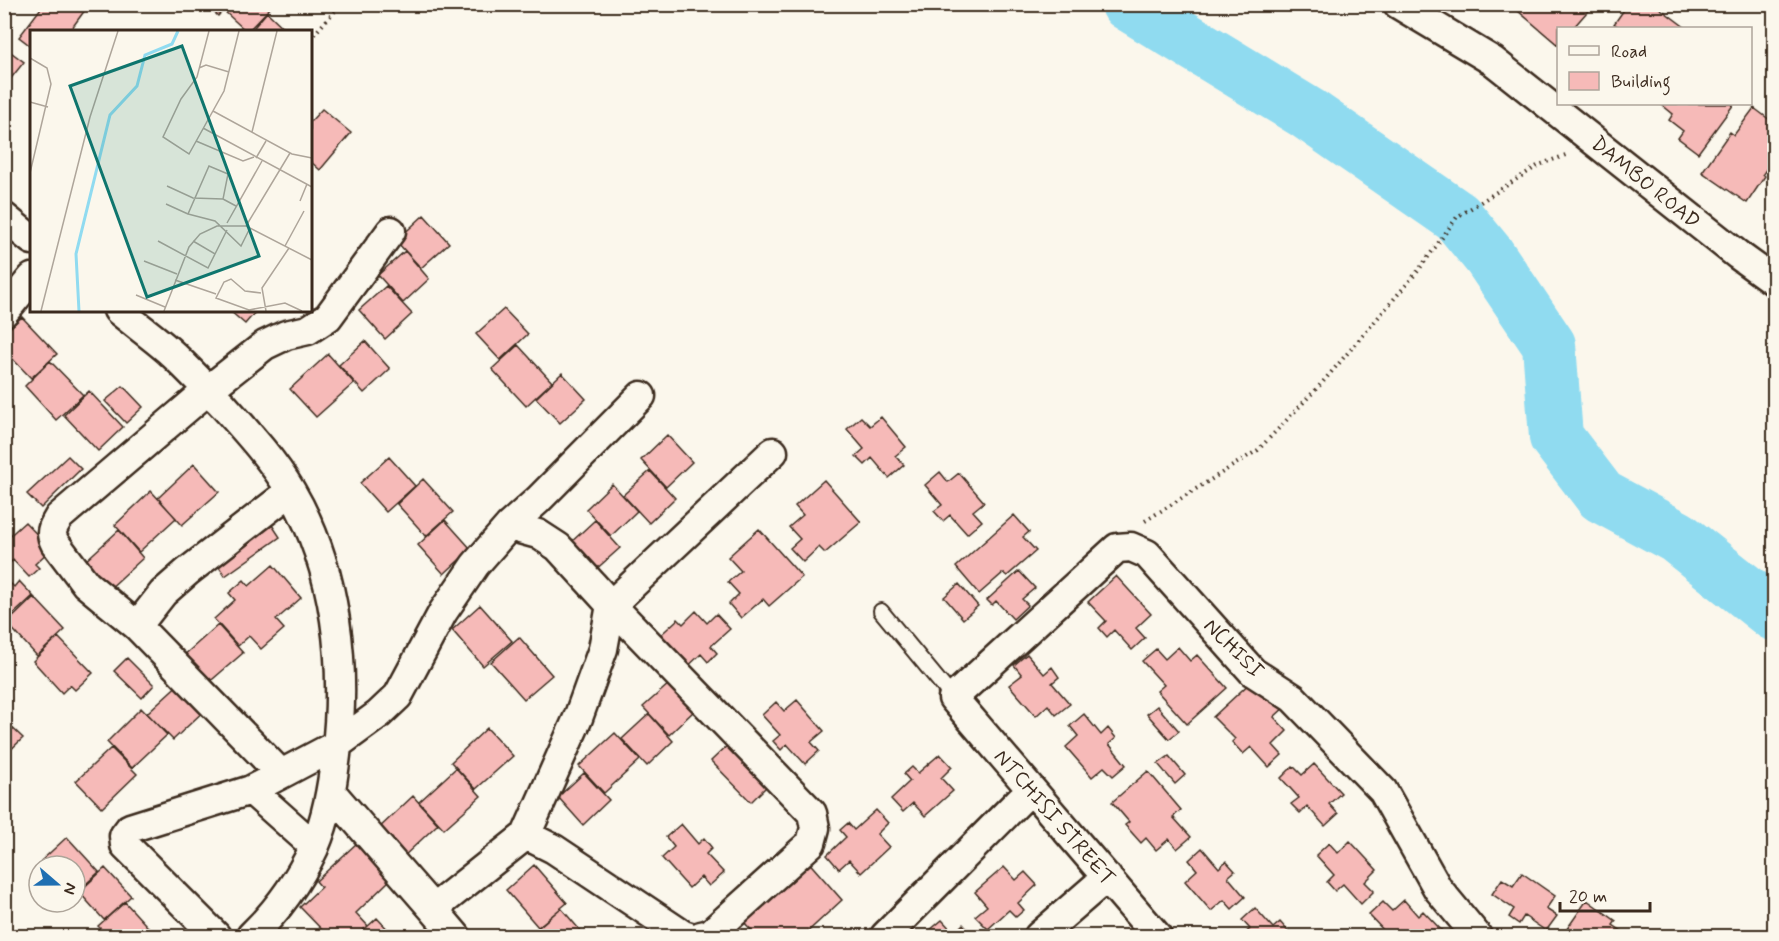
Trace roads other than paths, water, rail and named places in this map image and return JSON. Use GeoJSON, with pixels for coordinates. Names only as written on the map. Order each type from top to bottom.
{"type":"FeatureCollection","features":[{"type":"Feature","properties":{"kind":"street","name":"DAMBO ROAD"},"geometry":{"type":"LineString","coordinates":[[1398,4],[1493,61],[1774,281]]}},
{"type":"Feature","properties":{"kind":"street"},"geometry":{"type":"LineString","coordinates":[[4,217],[30,238]]}},
{"type":"Feature","properties":{"kind":"street"},"geometry":{"type":"LineString","coordinates":[[281,774],[137,626],[86,584],[51,537],[52,528],[59,517],[208,390],[265,345],[286,335],[308,330],[328,317],[391,231]]}},
{"type":"Feature","properties":{"kind":"street"},"geometry":{"type":"LineString","coordinates":[[4,312],[30,280]]}},
{"type":"Feature","properties":{"kind":"street"},"geometry":{"type":"LineString","coordinates":[[121,312],[169,350],[259,444],[291,490],[309,527],[330,592],[340,679],[341,711],[332,793],[305,866],[259,933]]}},
{"type":"Feature","properties":{"kind":"street"},"geometry":{"type":"LineString","coordinates":[[216,936],[125,845],[124,836],[130,828],[251,790],[338,744],[379,714],[398,696],[443,612],[475,565],[509,526],[538,500],[640,396]]}},
{"type":"Feature","properties":{"kind":"street"},"geometry":{"type":"LineString","coordinates":[[433,909],[526,835],[578,718],[603,649],[611,605],[773,452]]}},
{"type":"Feature","properties":{"kind":"street"},"geometry":{"type":"LineString","coordinates":[[137,626],[163,593],[291,490]]}},
{"type":"Feature","properties":{"kind":"street"},"geometry":{"type":"LineString","coordinates":[[509,526],[538,534],[558,547],[812,813],[815,828],[811,843],[710,934],[701,936]]}},
{"type":"Feature","properties":{"kind":"street","name":"NCHISI"},"geometry":{"type":"LineString","coordinates":[[953,698],[1117,548],[1131,546],[1147,554],[1253,672],[1293,698],[1383,791],[1438,889],[1477,936]]}},
{"type":"Feature","properties":{"kind":"street","name":"NTCHISI STREET"},"geometry":{"type":"LineString","coordinates":[[953,698],[1157,936]]}},
{"type":"Feature","properties":{"kind":"street"},"geometry":{"type":"LineString","coordinates":[[885,936],[1031,789]]}},
{"type":"Feature","properties":{"kind":"street"},"geometry":{"type":"LineString","coordinates":[[251,790],[314,846]]}},
{"type":"Feature","properties":{"kind":"street"},"geometry":{"type":"LineString","coordinates":[[332,793],[456,936]]}},
{"type":"Feature","properties":{"kind":"street"},"geometry":{"type":"LineString","coordinates":[[526,835],[554,849],[683,936],[687,936]]}},
{"type":"Feature","properties":{"kind":"street"},"geometry":{"type":"LineString","coordinates":[[1039,936],[1107,877]]}},
{"type":"Feature","properties":{"kind":"lane"},"geometry":{"type":"LineString","coordinates":[[881,611],[953,698]]}},
{"type":"Feature","properties":{"kind":"waterway"},"geometry":{"type":"LineString","coordinates":[[1128,4],[1307,113],[1457,217],[1489,256],[1549,345],[1556,437],[1601,496],[1677,537],[1774,614]]}}]}
